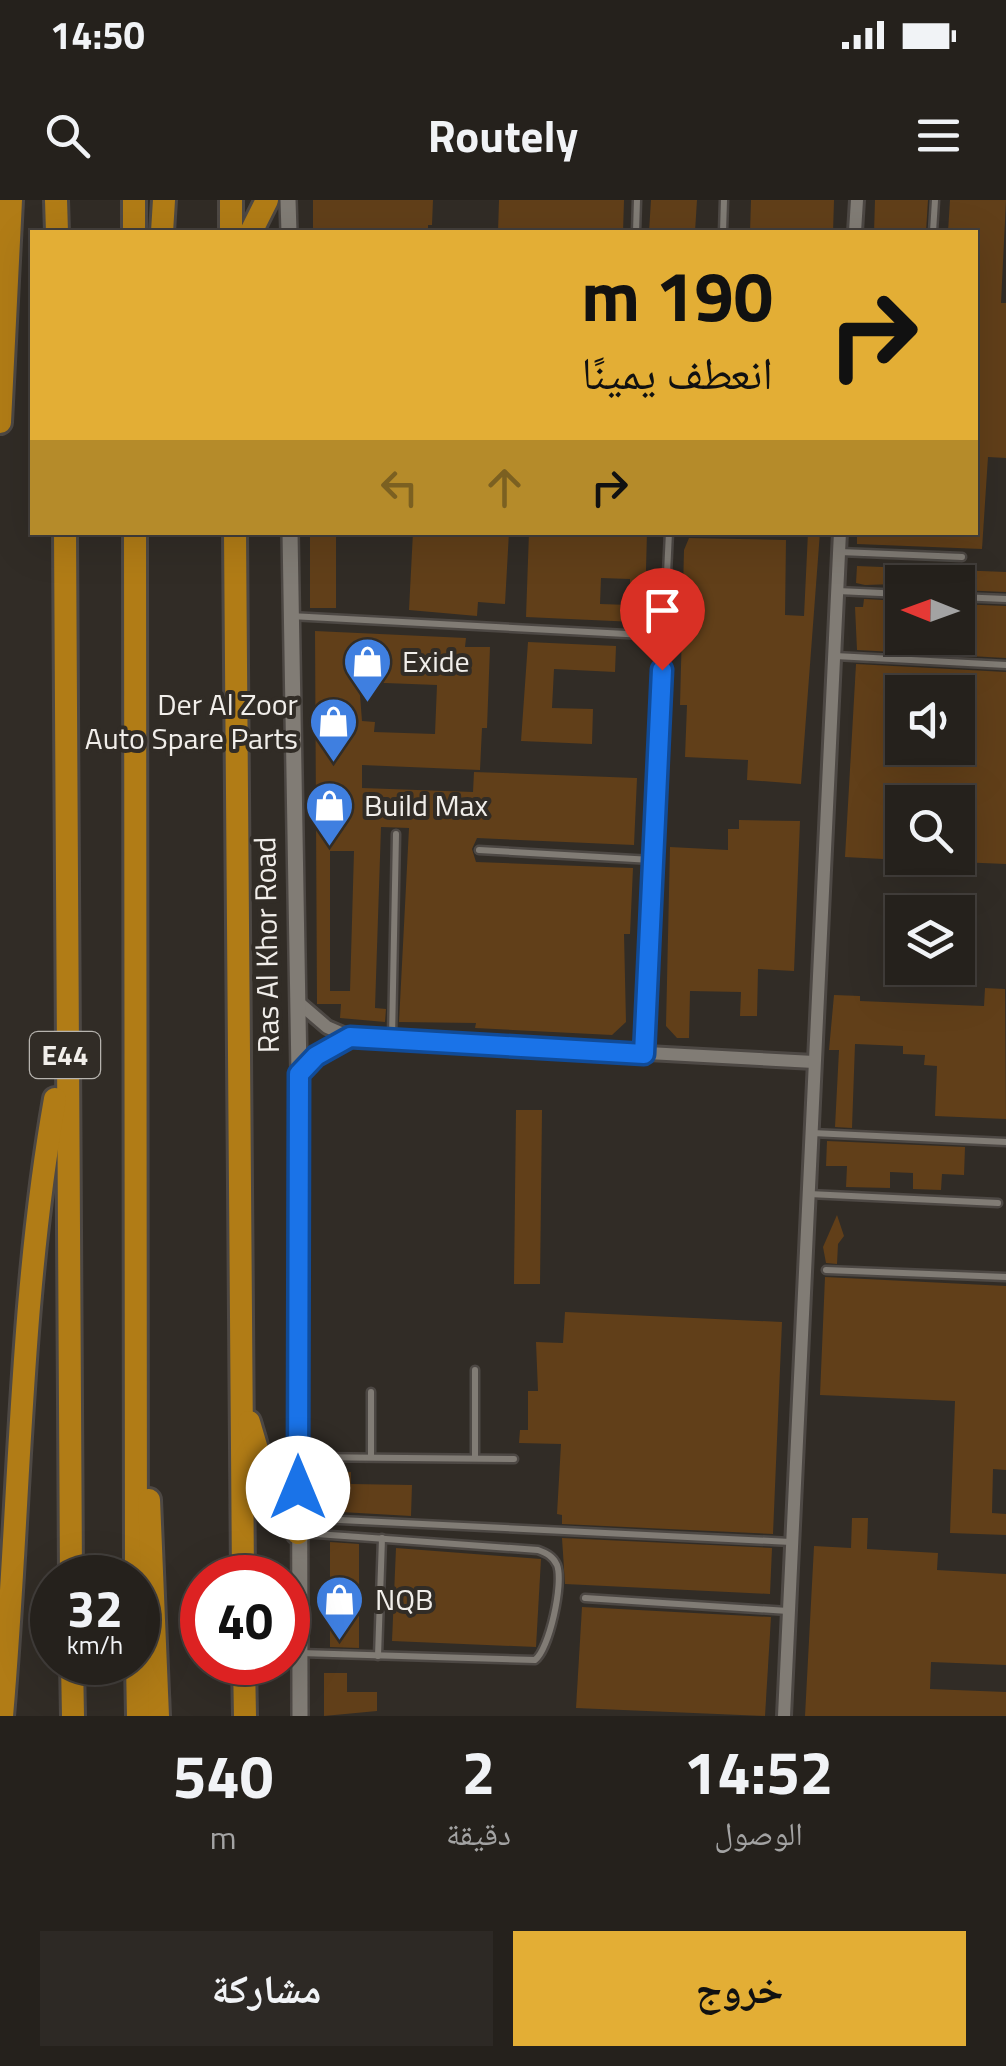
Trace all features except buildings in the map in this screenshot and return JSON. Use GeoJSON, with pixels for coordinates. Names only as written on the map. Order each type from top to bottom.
{"type":"FeatureCollection","features":[{"type":"Feature","properties":{"kind":"highway"},"geometry":{"type":"LineString","coordinates":[[0,422],[10,200]]}},
{"type":"Feature","properties":{"kind":"highway"},"geometry":{"type":"LineString","coordinates":[[56,200],[57,230]]}},
{"type":"Feature","properties":{"kind":"highway"},"geometry":{"type":"LineString","coordinates":[[134,200],[134,230]]}},
{"type":"Feature","properties":{"kind":"highway"},"geometry":{"type":"LineString","coordinates":[[162,230],[164,200]]}},
{"type":"Feature","properties":{"kind":"highway"},"geometry":{"type":"LineString","coordinates":[[230,200],[231,230]]}},
{"type":"Feature","properties":{"kind":"highway"},"geometry":{"type":"LineString","coordinates":[[252,230],[267,200]]}},
{"type":"Feature","properties":{"kind":"highway","name":"E44"},"geometry":{"type":"LineString","coordinates":[[65,535],[70,1555]]}},
{"type":"Feature","properties":{"kind":"highway","name":"E44"},"geometry":{"type":"LineString","coordinates":[[134,535],[136,1555]]}},
{"type":"Feature","properties":{"kind":"highway"},"geometry":{"type":"LineString","coordinates":[[235,535],[242,1042],[242,1555]]}},
{"type":"Feature","properties":{"kind":"highway"},"geometry":{"type":"LineString","coordinates":[[2,1716],[13,1519],[40,1218],[65,1057]]}},
{"type":"Feature","properties":{"kind":"highway"},"geometry":{"type":"LineString","coordinates":[[239,1372],[259,1456],[298,1526]]}},
{"type":"Feature","properties":{"kind":"highway"},"geometry":{"type":"LineString","coordinates":[[134,1408],[150,1506],[158,1716]]}},
{"type":"Feature","properties":{"kind":"highway"},"geometry":{"type":"LineString","coordinates":[[72,1685],[73,1716]]}},
{"type":"Feature","properties":{"kind":"highway"},"geometry":{"type":"LineString","coordinates":[[138,1685],[138,1716]]}},
{"type":"Feature","properties":{"kind":"highway"},"geometry":{"type":"LineString","coordinates":[[244,1685],[245,1716]]}},
{"type":"Feature","properties":{"kind":"street"},"geometry":{"type":"LineString","coordinates":[[288,200],[289,230]]}},
{"type":"Feature","properties":{"kind":"street"},"geometry":{"type":"LineString","coordinates":[[855,230],[857,200]]}},
{"type":"Feature","properties":{"kind":"street","name":"Ras Al Khor Road"},"geometry":{"type":"LineString","coordinates":[[290,535],[299,1074],[298,1555]]}},
{"type":"Feature","properties":{"kind":"street"},"geometry":{"type":"LineString","coordinates":[[784,1716],[840,535]]}},
{"type":"Feature","properties":{"kind":"street"},"geometry":{"type":"LineString","coordinates":[[298,1002],[326,1027],[350,1037],[814,1062]]}},
{"type":"Feature","properties":{"kind":"street"},"geometry":{"type":"LineString","coordinates":[[299,1074],[316,1056],[350,1037]]}},
{"type":"Feature","properties":{"kind":"street","name":"Ras Al Khor Road"},"geometry":{"type":"LineString","coordinates":[[299,1685],[300,1716]]}},
{"type":"Feature","properties":{"kind":"lane"},"geometry":{"type":"LineString","coordinates":[[636,230],[637,200]]}},
{"type":"Feature","properties":{"kind":"lane"},"geometry":{"type":"LineString","coordinates":[[723,230],[724,200]]}},
{"type":"Feature","properties":{"kind":"lane"},"geometry":{"type":"LineString","coordinates":[[934,230],[935,200]]}},
{"type":"Feature","properties":{"kind":"lane"},"geometry":{"type":"LineString","coordinates":[[644,1054],[668,535]]}},
{"type":"Feature","properties":{"kind":"lane"},"geometry":{"type":"LineString","coordinates":[[839,552],[962,557]]}},
{"type":"Feature","properties":{"kind":"lane"},"geometry":{"type":"LineString","coordinates":[[837,591],[885,593]]}},
{"type":"Feature","properties":{"kind":"lane"},"geometry":{"type":"LineString","coordinates":[[975,598],[1006,599]]}},
{"type":"Feature","properties":{"kind":"lane"},"geometry":{"type":"LineString","coordinates":[[290,616],[664,636]]}},
{"type":"Feature","properties":{"kind":"lane"},"geometry":{"type":"LineString","coordinates":[[834,656],[1006,666]]}},
{"type":"Feature","properties":{"kind":"lane"},"geometry":{"type":"LineString","coordinates":[[392,1039],[396,834]]}},
{"type":"Feature","properties":{"kind":"lane"},"geometry":{"type":"LineString","coordinates":[[478,850],[652,860]]}},
{"type":"Feature","properties":{"kind":"lane"},"geometry":{"type":"LineString","coordinates":[[810,1133],[1006,1142]]}},
{"type":"Feature","properties":{"kind":"lane"},"geometry":{"type":"LineString","coordinates":[[808,1194],[998,1202]]}},
{"type":"Feature","properties":{"kind":"lane"},"geometry":{"type":"LineString","coordinates":[[826,1270],[1006,1278]]}},
{"type":"Feature","properties":{"kind":"lane"},"geometry":{"type":"LineString","coordinates":[[475,1458],[476,1370]]}},
{"type":"Feature","properties":{"kind":"lane"},"geometry":{"type":"LineString","coordinates":[[371,1392],[371,1457]]}},
{"type":"Feature","properties":{"kind":"lane"},"geometry":{"type":"LineString","coordinates":[[298,1457],[514,1458]]}},
{"type":"Feature","properties":{"kind":"lane"},"geometry":{"type":"LineString","coordinates":[[298,1526],[792,1542]]}},
{"type":"Feature","properties":{"kind":"lane"},"geometry":{"type":"LineString","coordinates":[[298,1526],[382,1538],[538,1550],[552,1558],[559,1572],[546,1649],[535,1660],[310,1653]]}},
{"type":"Feature","properties":{"kind":"lane"},"geometry":{"type":"LineString","coordinates":[[378,1656],[382,1538]]}},
{"type":"Feature","properties":{"kind":"lane"},"geometry":{"type":"LineString","coordinates":[[584,1598],[788,1611]]}},
{"type":"Feature","properties":{"kind":"place","name":"Exide"},"geometry":{"type":"Point","coordinates":[367,704]}},
{"type":"Feature","properties":{"kind":"place","name":"Der Al Zoor Auto Spare Parts"},"geometry":{"type":"Point","coordinates":[333,764]}},
{"type":"Feature","properties":{"kind":"place","name":"Build Max"},"geometry":{"type":"Point","coordinates":[329,848]}},
{"type":"Feature","properties":{"kind":"place","name":"NQB"},"geometry":{"type":"Point","coordinates":[340,1642]}},
{"type":"Feature","properties":{"kind":"route"},"geometry":{"type":"LineString","coordinates":[[298,1488],[299,1074],[327,1048],[350,1037],[644,1054],[662,670]]}}]}
